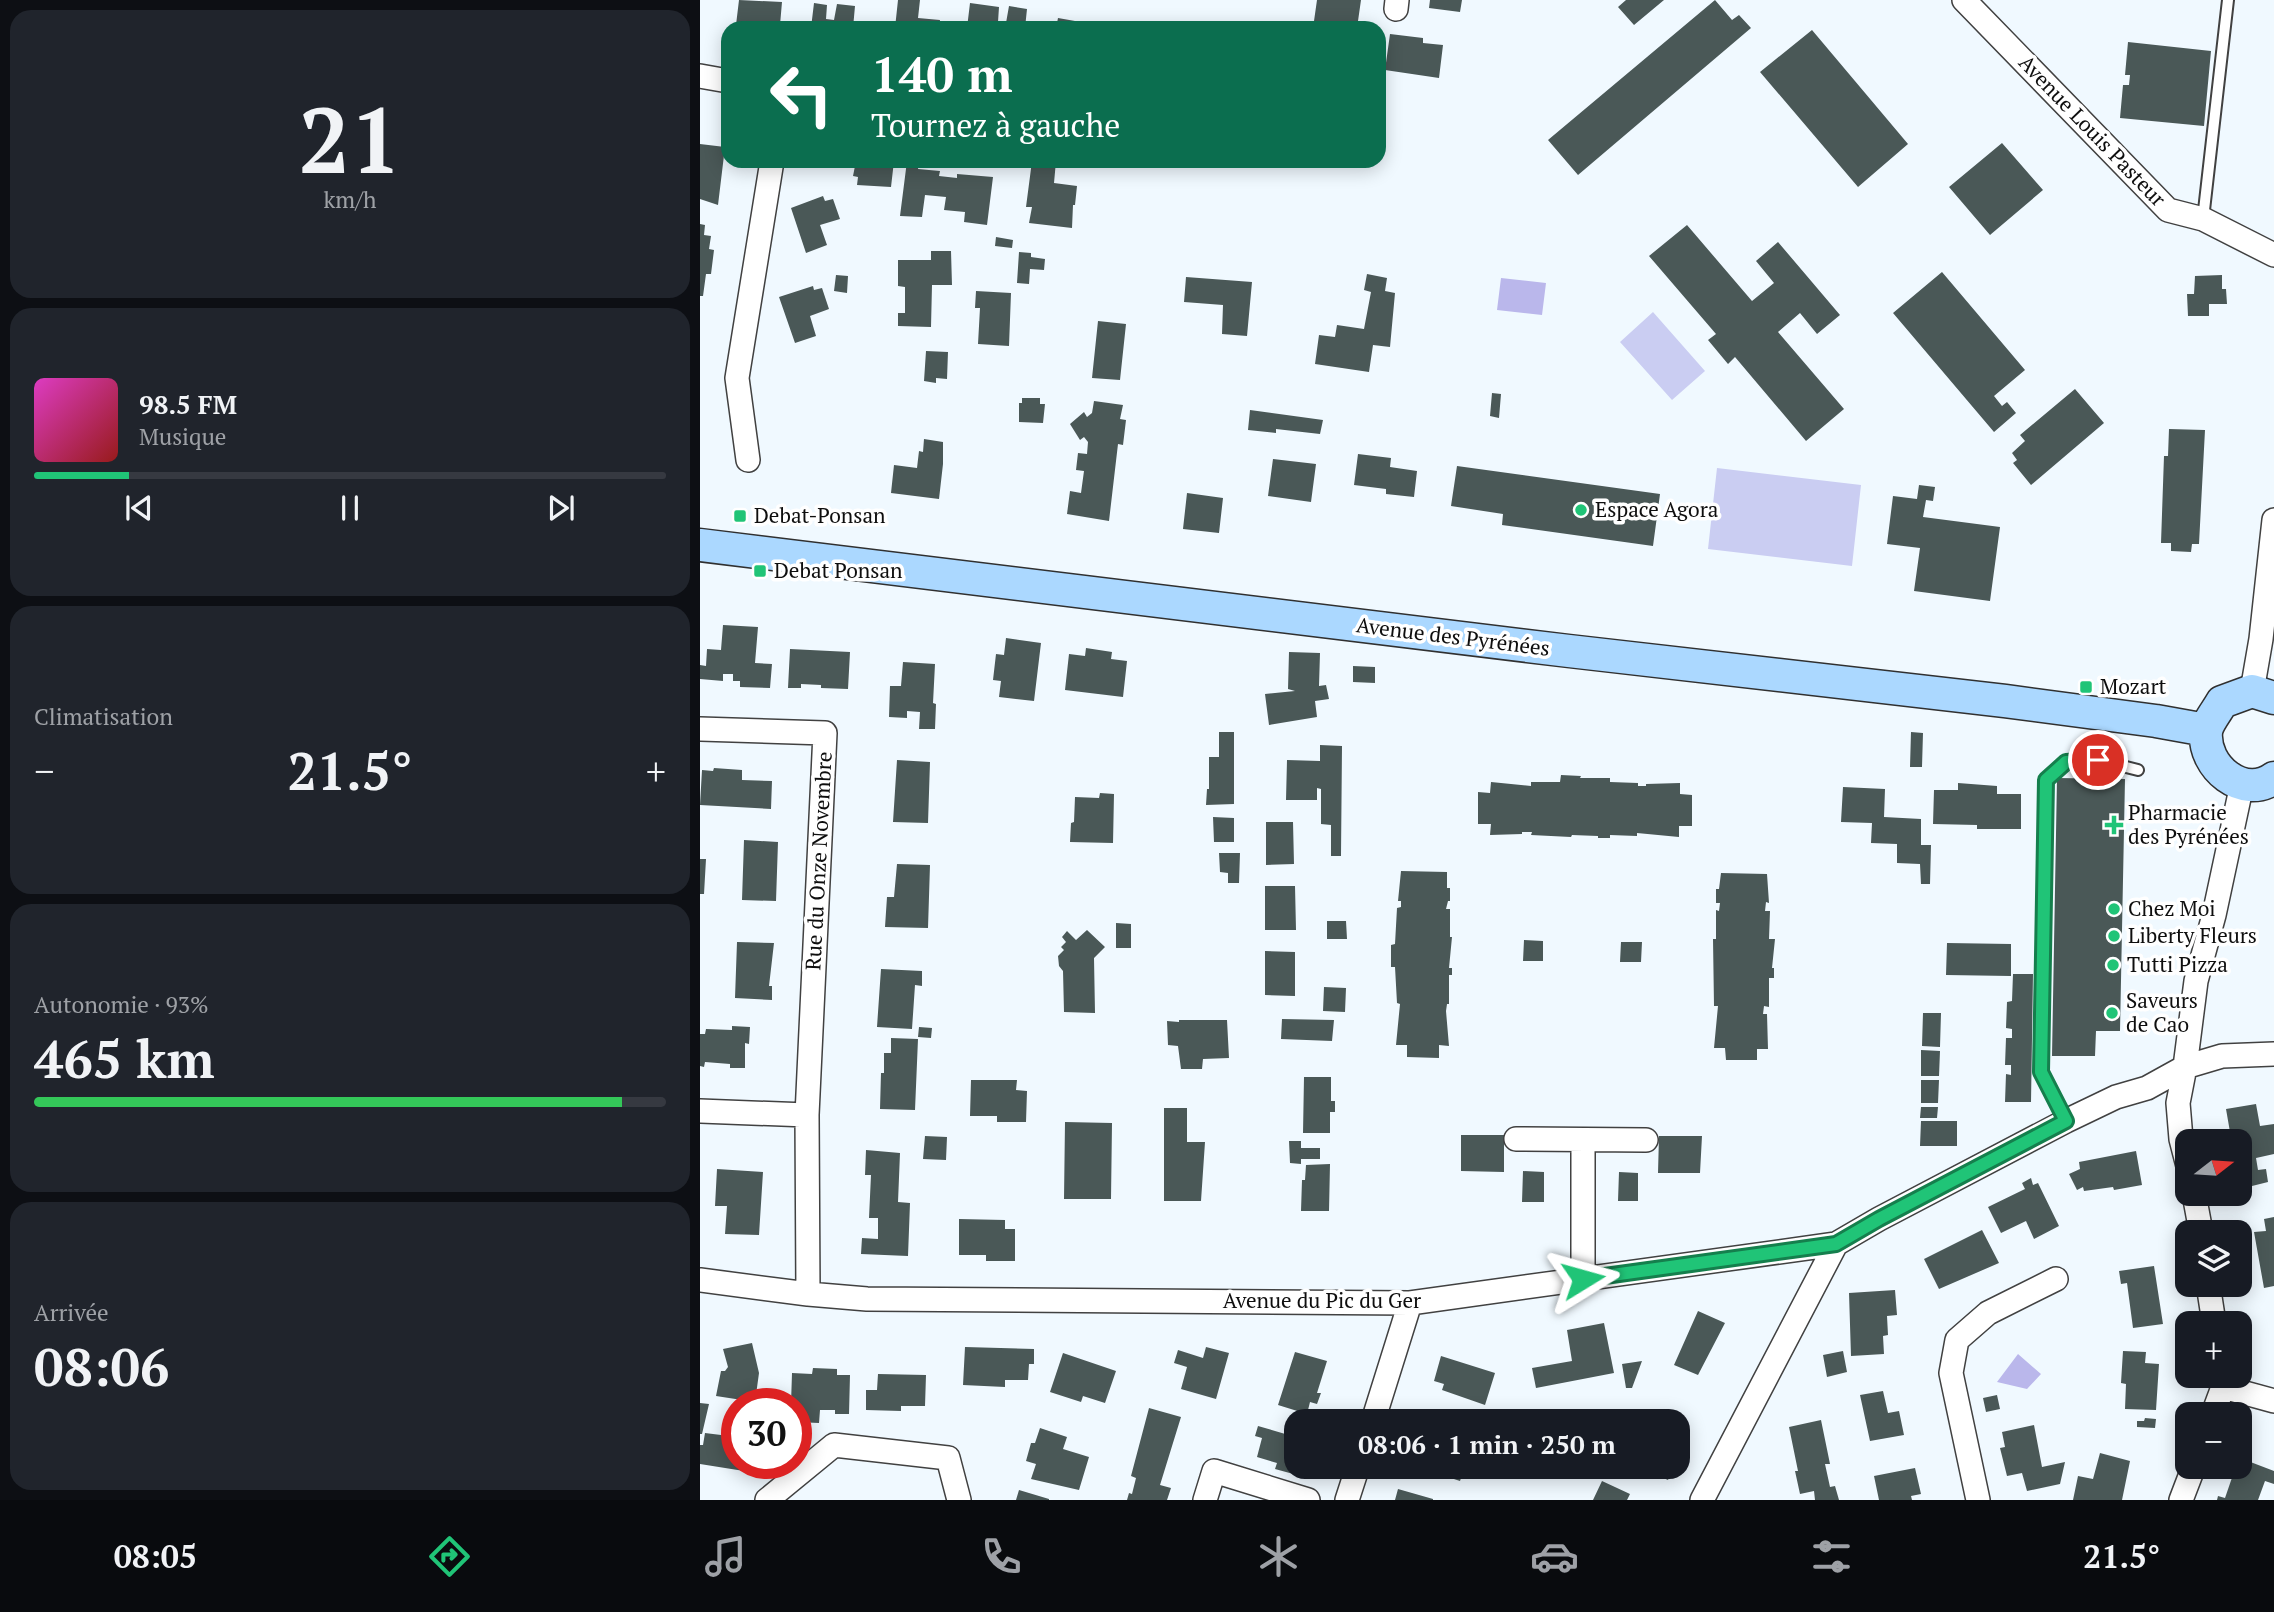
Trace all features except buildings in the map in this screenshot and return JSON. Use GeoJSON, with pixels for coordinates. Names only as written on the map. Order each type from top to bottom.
{"type":"FeatureCollection","features":[{"type":"Feature","properties":{"kind":"main road","name":"Avenue des Pyrénées"},"geometry":{"type":"LineString","coordinates":[[700,545],[2005,701],[2206,730]]}},
{"type":"Feature","properties":{"kind":"main road"},"geometry":{"type":"LineString","coordinates":[[2263,694],[2222,702],[2206,730],[2208,754],[2221,773],[2242,784],[2267,783],[2274,778]]}},
{"type":"Feature","properties":{"kind":"street","name":"Avenue Louis Pasteur"},"geometry":{"type":"LineString","coordinates":[[1964,0],[2168,210],[2203,219],[2274,256]]}},
{"type":"Feature","properties":{"kind":"street"},"geometry":{"type":"LineString","coordinates":[[700,76],[721,80]]}},
{"type":"Feature","properties":{"kind":"street"},"geometry":{"type":"LineString","coordinates":[[748,460],[737,378],[771,168]]}},
{"type":"Feature","properties":{"kind":"street"},"geometry":{"type":"LineString","coordinates":[[2263,694],[2261,639],[2274,520]]}},
{"type":"Feature","properties":{"kind":"street","name":"Rue du Onze Novembre"},"geometry":{"type":"LineString","coordinates":[[700,729],[825,733],[807,1115],[808,1294]]}},
{"type":"Feature","properties":{"kind":"street"},"geometry":{"type":"LineString","coordinates":[[2180,1129],[2178,1102],[2196,981],[2214,915],[2242,784]]}},
{"type":"Feature","properties":{"kind":"street","name":"Avenue du Pic du Ger"},"geometry":{"type":"LineString","coordinates":[[700,1280],[867,1299],[1410,1303],[1836,1244],[1879,1219],[2116,1097],[2147,1088],[2185,1068],[2222,1056],[2274,1054]]}},
{"type":"Feature","properties":{"kind":"street"},"geometry":{"type":"LineString","coordinates":[[700,1111],[807,1115]]}},
{"type":"Feature","properties":{"kind":"street"},"geometry":{"type":"LineString","coordinates":[[1516,1139],[1646,1140]]}},
{"type":"Feature","properties":{"kind":"street"},"geometry":{"type":"LineString","coordinates":[[1583,1140],[1583,1279]]}},
{"type":"Feature","properties":{"kind":"street"},"geometry":{"type":"LineString","coordinates":[[1709,1497],[1836,1244]]}},
{"type":"Feature","properties":{"kind":"street"},"geometry":{"type":"LineString","coordinates":[[1978,1500],[1951,1373],[1957,1340],[1988,1313],[2056,1279]]}},
{"type":"Feature","properties":{"kind":"street"},"geometry":{"type":"LineString","coordinates":[[1377,1409],[1410,1303]]}},
{"type":"Feature","properties":{"kind":"street"},"geometry":{"type":"LineString","coordinates":[[2240,1388],[2274,1401]]}},
{"type":"Feature","properties":{"kind":"street"},"geometry":{"type":"LineString","coordinates":[[767,1500],[834,1445],[948,1458],[959,1500]]}},
{"type":"Feature","properties":{"kind":"street"},"geometry":{"type":"LineString","coordinates":[[1205,1500],[1214,1471],[1308,1500]]}},
{"type":"Feature","properties":{"kind":"street"},"geometry":{"type":"LineString","coordinates":[[1347,1500],[1354,1479]]}},
{"type":"Feature","properties":{"kind":"street"},"geometry":{"type":"LineString","coordinates":[[2181,1500],[2189,1479]]}},
{"type":"Feature","properties":{"kind":"lane"},"geometry":{"type":"LineString","coordinates":[[2203,219],[2228,0]]}},
{"type":"Feature","properties":{"kind":"lane"},"geometry":{"type":"LineString","coordinates":[[2066,1121],[2041,1072],[2046,780],[2066,762],[2098,760],[2138,770]]}},
{"type":"Feature","properties":{"kind":"shaded area"},"geometry":{"type":"Polygon","coordinates":[[[1501,278],[1546,283],[1542,315],[1497,310],[1501,278]]]}},
{"type":"Feature","properties":{"kind":"shaded area"},"geometry":{"type":"Polygon","coordinates":[[[1653,312],[1705,371],[1672,400],[1620,342],[1653,312]]]}},
{"type":"Feature","properties":{"kind":"shaded area"},"geometry":{"type":"Polygon","coordinates":[[[1717,468],[1861,485],[1852,566],[1708,549],[1717,468]]]}},
{"type":"Feature","properties":{"kind":"shaded area"},"geometry":{"type":"Polygon","coordinates":[[[2018,1354],[2041,1374],[2027,1389],[1997,1382],[2018,1354]]]}},
{"type":"Feature","properties":{"kind":"place","name":"Espace Agora"},"geometry":{"type":"Point","coordinates":[1581,510]}},
{"type":"Feature","properties":{"kind":"place","name":"Debat-Ponsan"},"geometry":{"type":"Point","coordinates":[740,516]}},
{"type":"Feature","properties":{"kind":"place","name":"Debat Ponsan"},"geometry":{"type":"Point","coordinates":[760,571]}},
{"type":"Feature","properties":{"kind":"place","name":"Mozart"},"geometry":{"type":"Point","coordinates":[2086,687]}},
{"type":"Feature","properties":{"kind":"place","name":"Pharmacie des Pyrénées"},"geometry":{"type":"Point","coordinates":[2114,825]}},
{"type":"Feature","properties":{"kind":"place","name":"Chez Moi"},"geometry":{"type":"Point","coordinates":[2114,909]}},
{"type":"Feature","properties":{"kind":"place","name":"Liberty Fleurs"},"geometry":{"type":"Point","coordinates":[2114,936]}},
{"type":"Feature","properties":{"kind":"place","name":"Tutti Pizza"},"geometry":{"type":"Point","coordinates":[2113,965]}},
{"type":"Feature","properties":{"kind":"place","name":"Saveurs de Cao"},"geometry":{"type":"Point","coordinates":[2112,1013]}},
{"type":"Feature","properties":{"kind":"route"},"geometry":{"type":"LineString","coordinates":[[1583,1279],[1836,1244],[2066,1121],[2041,1072],[2046,780],[2066,762],[2098,760]]}}]}
